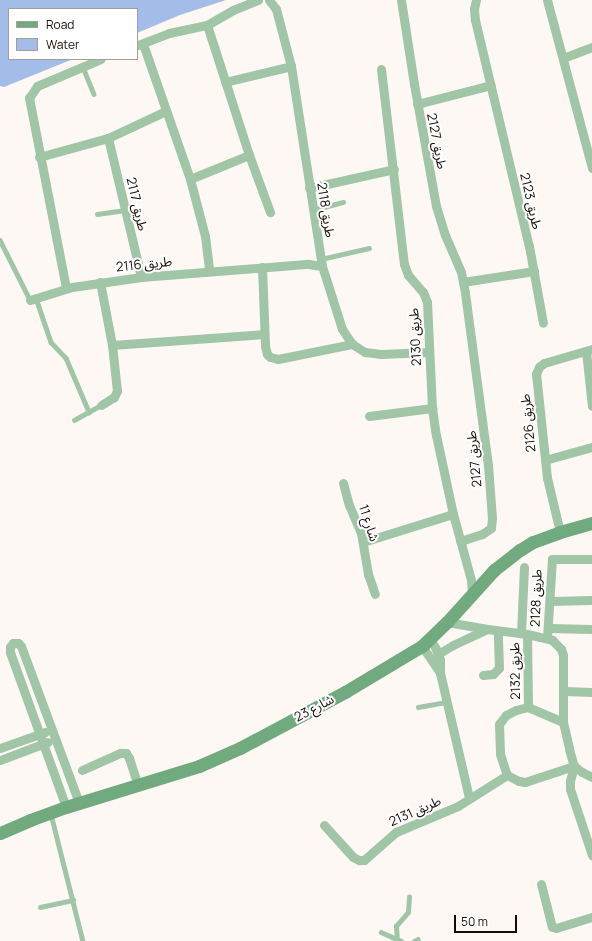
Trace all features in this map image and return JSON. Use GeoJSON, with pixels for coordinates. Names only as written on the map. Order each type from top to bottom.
{"type":"FeatureCollection","features":[{"type":"Feature","properties":{"kind":"street"},"geometry":{"type":"LineString","coordinates":[[208,271],[205,236],[190,179],[166,111],[140,45],[169,33],[207,25],[233,10],[258,0]]}},
{"type":"Feature","properties":{"kind":"street","name":"طريق 2118"},"geometry":{"type":"LineString","coordinates":[[269,0],[276,9],[291,66],[321,262],[342,329],[352,344]]}},
{"type":"Feature","properties":{"kind":"street","name":"طريق 2127"},"geometry":{"type":"LineString","coordinates":[[401,0],[417,104],[439,216],[463,282],[482,411],[492,523],[487,532],[460,541]]}},
{"type":"Feature","properties":{"kind":"street","name":"طريق 2123"},"geometry":{"type":"LineString","coordinates":[[476,0],[474,14],[534,271],[543,323]]}},
{"type":"Feature","properties":{"kind":"street"},"geometry":{"type":"LineString","coordinates":[[548,0],[592,168]]}},
{"type":"Feature","properties":{"kind":"street"},"geometry":{"type":"LineString","coordinates":[[207,25],[249,155],[270,212]]}},
{"type":"Feature","properties":{"kind":"street"},"geometry":{"type":"LineString","coordinates":[[563,58],[592,47]]}},
{"type":"Feature","properties":{"kind":"street"},"geometry":{"type":"LineString","coordinates":[[66,288],[28,103],[31,93],[38,86],[98,60]]}},
{"type":"Feature","properties":{"kind":"street"},"geometry":{"type":"LineString","coordinates":[[225,82],[291,66]]}},
{"type":"Feature","properties":{"kind":"street","name":"طريق 2130"},"geometry":{"type":"LineString","coordinates":[[381,69],[394,168],[404,264],[408,275],[423,292],[427,302],[432,408],[453,514],[468,567],[472,593]]}},
{"type":"Feature","properties":{"kind":"street"},"geometry":{"type":"LineString","coordinates":[[417,104],[491,85]]}},
{"type":"Feature","properties":{"kind":"street"},"geometry":{"type":"LineString","coordinates":[[39,157],[108,138],[166,111]]}},
{"type":"Feature","properties":{"kind":"street","name":"طريق 2117"},"geometry":{"type":"LineString","coordinates":[[108,138],[141,277]]}},
{"type":"Feature","properties":{"kind":"street"},"geometry":{"type":"LineString","coordinates":[[190,179],[249,155]]}},
{"type":"Feature","properties":{"kind":"street"},"geometry":{"type":"LineString","coordinates":[[309,188],[394,168]]}},
{"type":"Feature","properties":{"kind":"street","name":"طريق 2116"},"geometry":{"type":"LineString","coordinates":[[33,299],[66,288],[100,282],[141,277],[321,262]]}},
{"type":"Feature","properties":{"kind":"street"},"geometry":{"type":"LineString","coordinates":[[262,267],[264,334],[267,354],[278,359],[352,344],[365,352],[373,354],[429,352]]}},
{"type":"Feature","properties":{"kind":"street"},"geometry":{"type":"LineString","coordinates":[[463,282],[534,271]]}},
{"type":"Feature","properties":{"kind":"street"},"geometry":{"type":"LineString","coordinates":[[100,282],[112,345],[117,391],[114,397],[101,405]]}},
{"type":"Feature","properties":{"kind":"street"},"geometry":{"type":"LineString","coordinates":[[112,345],[264,334]]}},
{"type":"Feature","properties":{"kind":"street"},"geometry":{"type":"LineString","coordinates":[[589,350],[592,406]]}},
{"type":"Feature","properties":{"kind":"street","name":"طريق 2126"},"geometry":{"type":"LineString","coordinates":[[560,532],[551,496],[545,460],[537,370],[544,363],[589,350]]}},
{"type":"Feature","properties":{"kind":"street"},"geometry":{"type":"LineString","coordinates":[[369,416],[432,408]]}},
{"type":"Feature","properties":{"kind":"street"},"geometry":{"type":"LineString","coordinates":[[545,460],[592,447]]}},
{"type":"Feature","properties":{"kind":"street","name":"شارع 11"},"geometry":{"type":"LineString","coordinates":[[343,483],[363,542],[368,574],[375,594]]}},
{"type":"Feature","properties":{"kind":"street"},"geometry":{"type":"LineString","coordinates":[[363,542],[453,514]]}},
{"type":"Feature","properties":{"kind":"street","name":"شارع 23"},"geometry":{"type":"LineString","coordinates":[[0,833],[66,807],[199,766],[234,751],[345,692],[426,643],[447,622],[484,580],[520,550],[533,542],[560,532],[592,523]]}},
{"type":"Feature","properties":{"kind":"street","name":"طريق 2128"},"geometry":{"type":"LineString","coordinates":[[547,638],[549,628],[552,559],[592,559]]}},
{"type":"Feature","properties":{"kind":"street"},"geometry":{"type":"LineString","coordinates":[[468,567],[484,580]]}},
{"type":"Feature","properties":{"kind":"street"},"geometry":{"type":"LineString","coordinates":[[524,567],[524,633]]}},
{"type":"Feature","properties":{"kind":"street"},"geometry":{"type":"LineString","coordinates":[[550,600],[592,600]]}},
{"type":"Feature","properties":{"kind":"street"},"geometry":{"type":"LineString","coordinates":[[447,622],[498,631],[524,633],[547,638],[561,649],[563,655],[564,691],[563,722],[574,766],[570,781],[570,788],[592,855]]}},
{"type":"Feature","properties":{"kind":"street"},"geometry":{"type":"LineString","coordinates":[[549,628],[592,629]]}},
{"type":"Feature","properties":{"kind":"street"},"geometry":{"type":"LineString","coordinates":[[438,654],[487,629]]}},
{"type":"Feature","properties":{"kind":"street"},"geometry":{"type":"LineString","coordinates":[[483,675],[493,674],[500,668],[498,631]]}},
{"type":"Feature","properties":{"kind":"street","name":"طريق 2132"},"geometry":{"type":"LineString","coordinates":[[524,633],[528,707]]}},
{"type":"Feature","properties":{"kind":"street"},"geometry":{"type":"LineString","coordinates":[[13,643],[9,649],[66,807]]}},
{"type":"Feature","properties":{"kind":"street"},"geometry":{"type":"LineString","coordinates":[[0,648],[13,643],[18,643],[22,646],[79,803]]}},
{"type":"Feature","properties":{"kind":"street"},"geometry":{"type":"LineString","coordinates":[[426,643],[438,654],[440,673],[469,798]]}},
{"type":"Feature","properties":{"kind":"street"},"geometry":{"type":"LineString","coordinates":[[426,643],[440,673]]}},
{"type":"Feature","properties":{"kind":"street"},"geometry":{"type":"LineString","coordinates":[[21,683],[34,678]]}},
{"type":"Feature","properties":{"kind":"street"},"geometry":{"type":"LineString","coordinates":[[564,691],[592,692]]}},
{"type":"Feature","properties":{"kind":"street"},"geometry":{"type":"LineString","coordinates":[[563,722],[528,707],[516,710],[506,715],[499,724],[500,754],[507,775],[513,780],[525,782],[574,766]]}},
{"type":"Feature","properties":{"kind":"street"},"geometry":{"type":"LineString","coordinates":[[0,748],[52,729]]}},
{"type":"Feature","properties":{"kind":"street"},"geometry":{"type":"LineString","coordinates":[[0,760],[56,740]]}},
{"type":"Feature","properties":{"kind":"street"},"geometry":{"type":"LineString","coordinates":[[82,770],[120,753],[126,753],[138,785]]}},
{"type":"Feature","properties":{"kind":"street"},"geometry":{"type":"LineString","coordinates":[[574,766],[592,777]]}},
{"type":"Feature","properties":{"kind":"street","name":"طريق 2131"},"geometry":{"type":"LineString","coordinates":[[324,825],[353,856],[358,860],[364,860],[396,832],[442,814],[507,775]]}},
{"type":"Feature","properties":{"kind":"street"},"geometry":{"type":"LineString","coordinates":[[541,884],[552,926],[556,928],[592,917]]}},
{"type":"Feature","properties":{"kind":"lane"},"geometry":{"type":"LineString","coordinates":[[83,66],[94,94]]}},
{"type":"Feature","properties":{"kind":"lane"},"geometry":{"type":"LineString","coordinates":[[313,210],[343,202]]}},
{"type":"Feature","properties":{"kind":"lane"},"geometry":{"type":"LineString","coordinates":[[97,214],[125,210]]}},
{"type":"Feature","properties":{"kind":"lane"},"geometry":{"type":"LineString","coordinates":[[0,240],[33,299],[51,342],[66,358],[89,412]]}},
{"type":"Feature","properties":{"kind":"lane"},"geometry":{"type":"LineString","coordinates":[[321,262],[368,248]]}},
{"type":"Feature","properties":{"kind":"lane"},"geometry":{"type":"LineString","coordinates":[[74,420],[101,405]]}},
{"type":"Feature","properties":{"kind":"lane"},"geometry":{"type":"LineString","coordinates":[[418,707],[447,702]]}},
{"type":"Feature","properties":{"kind":"lane"},"geometry":{"type":"LineString","coordinates":[[51,813],[83,941]]}},
{"type":"Feature","properties":{"kind":"lane"},"geometry":{"type":"LineString","coordinates":[[398,941],[396,926],[408,912],[409,897]]}},
{"type":"Feature","properties":{"kind":"lane"},"geometry":{"type":"LineString","coordinates":[[40,907],[73,900]]}},
{"type":"Feature","properties":{"kind":"lane"},"geometry":{"type":"LineString","coordinates":[[380,932],[398,941]]}},
{"type":"Feature","properties":{"kind":"water"},"geometry":{"type":"Polygon","coordinates":[[[0,0],[226,0],[180,15],[138,33],[138,8],[8,8],[8,60],[71,60],[4,87],[0,86],[0,0]]]}}]}
